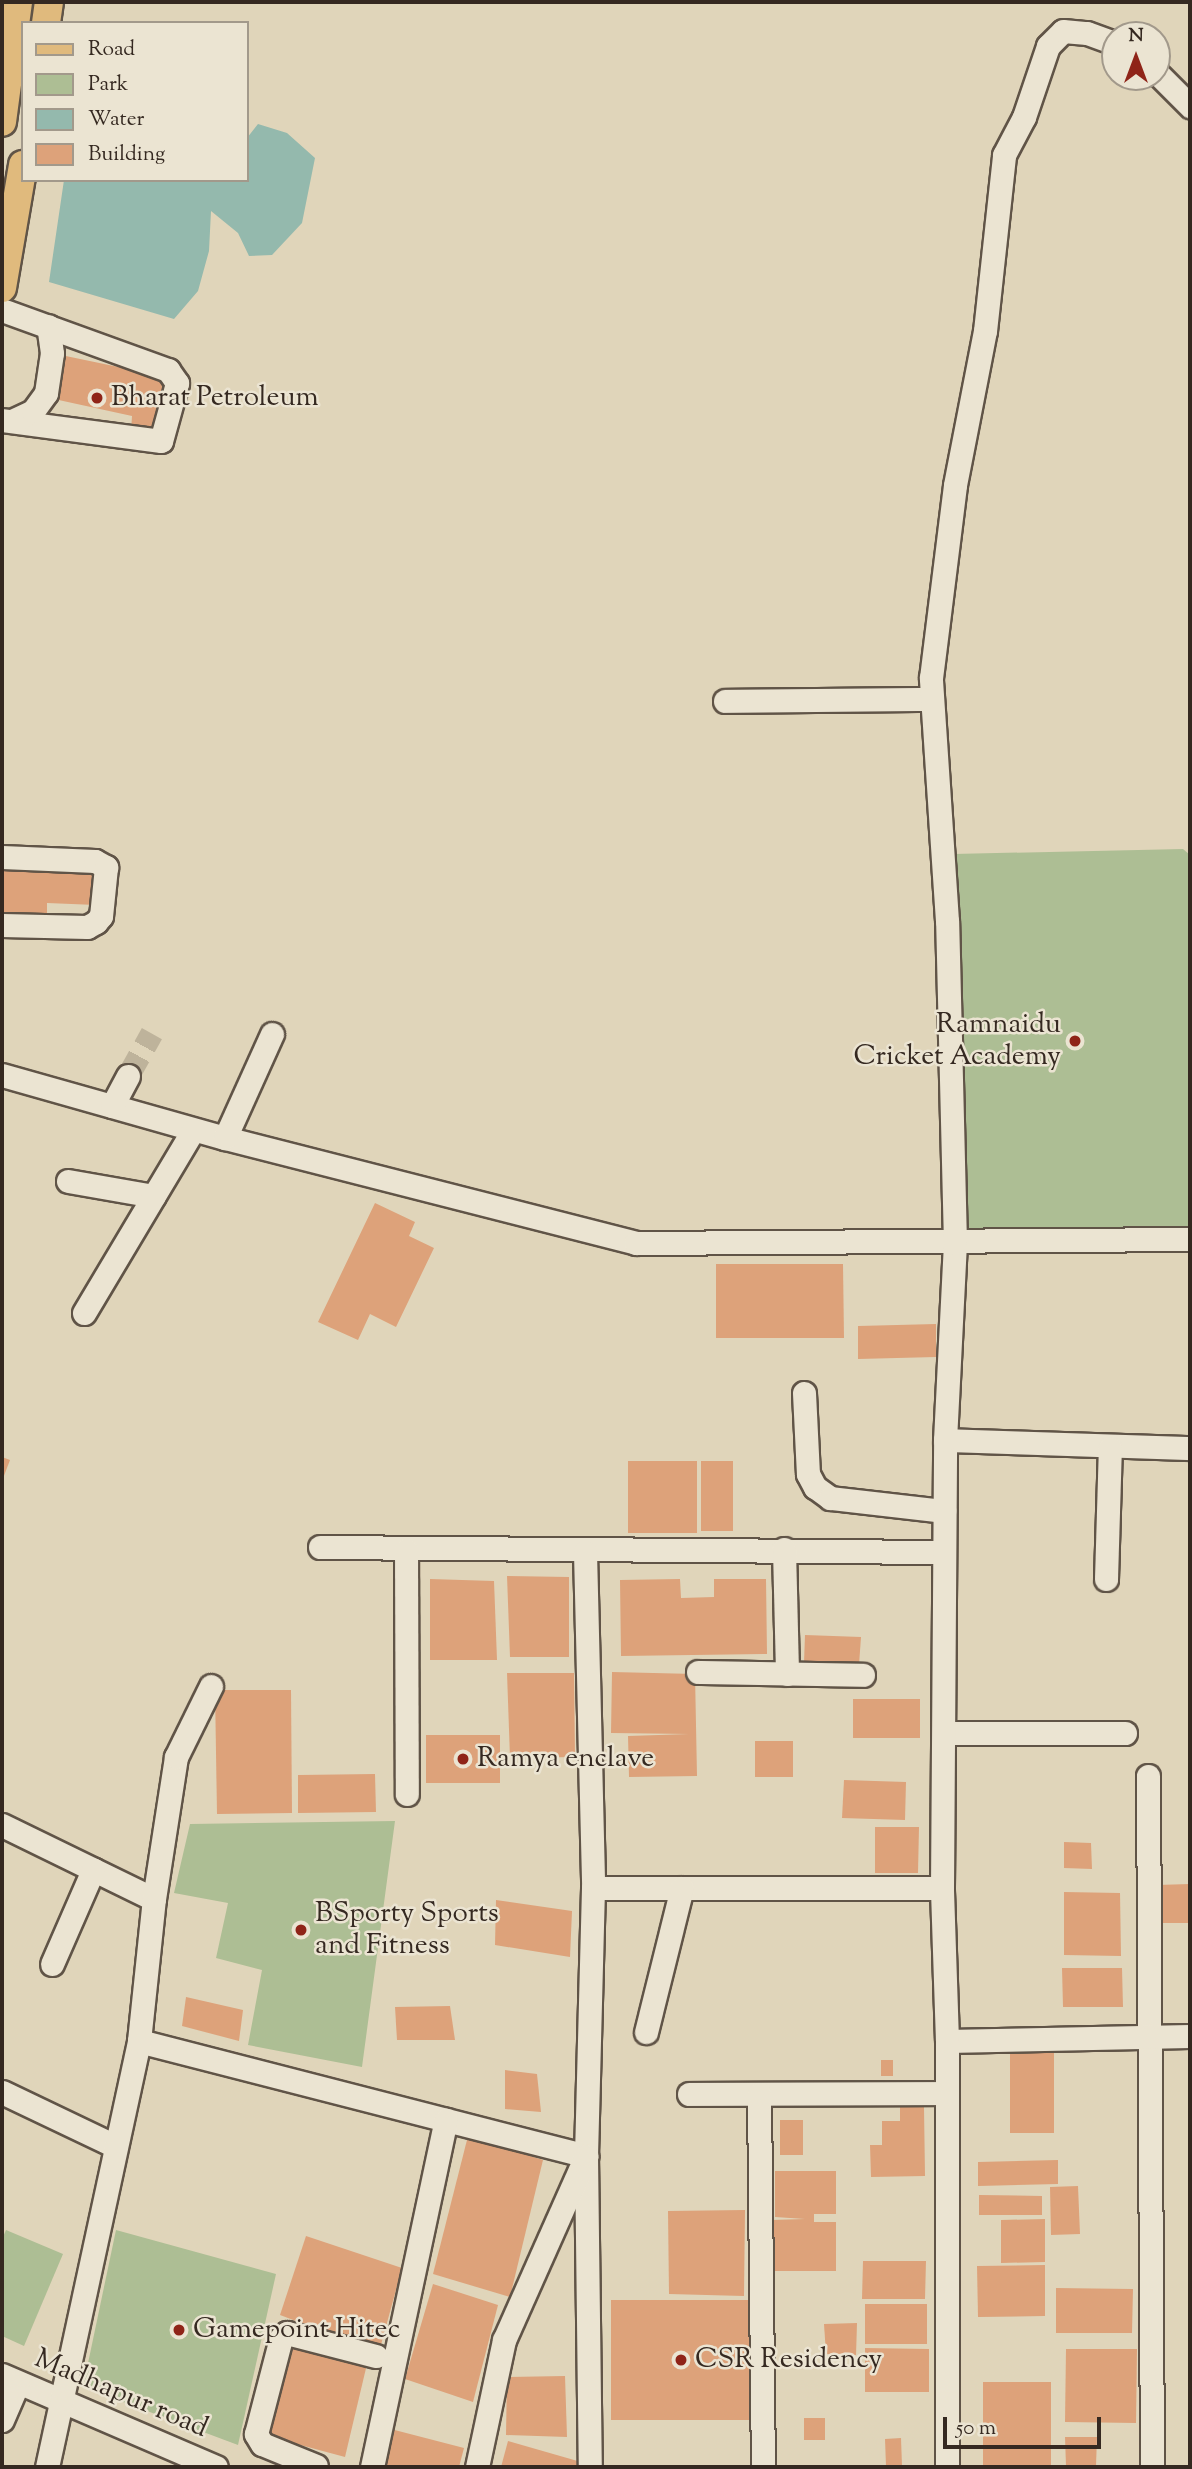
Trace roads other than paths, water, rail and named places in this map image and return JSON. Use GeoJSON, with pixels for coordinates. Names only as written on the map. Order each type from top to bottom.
{"type":"FeatureCollection","features":[{"type":"Feature","properties":{"kind":"main road"},"geometry":{"type":"LineString","coordinates":[[2,122],[6,65],[18,2]]}},
{"type":"Feature","properties":{"kind":"main road"},"geometry":{"type":"LineString","coordinates":[[46,21],[49,2]]}},
{"type":"Feature","properties":{"kind":"main road"},"geometry":{"type":"LineString","coordinates":[[2,288],[21,177]]}},
{"type":"Feature","properties":{"kind":"street"},"geometry":{"type":"LineString","coordinates":[[947,2467],[947,2041],[942,1888],[944,1511],[955,1243],[947,921],[932,699],[955,485],[985,331],[1004,155],[1024,117],[1048,46],[1063,31],[1087,33],[1101,38]]}},
{"type":"Feature","properties":{"kind":"street"},"geometry":{"type":"LineString","coordinates":[[1171,87],[1190,106]]}},
{"type":"Feature","properties":{"kind":"street"},"geometry":{"type":"LineString","coordinates":[[2,310],[176,375],[164,439],[7,420]]}},
{"type":"Feature","properties":{"kind":"street"},"geometry":{"type":"LineString","coordinates":[[7,420],[33,411],[46,393],[52,353],[48,326]]}},
{"type":"Feature","properties":{"kind":"street"},"geometry":{"type":"LineString","coordinates":[[725,701],[932,699]]}},
{"type":"Feature","properties":{"kind":"street"},"geometry":{"type":"LineString","coordinates":[[2,857],[95,861],[106,867],[96,922],[87,927],[2,925]]}},
{"type":"Feature","properties":{"kind":"street"},"geometry":{"type":"LineString","coordinates":[[225,1138],[272,1034]]}},
{"type":"Feature","properties":{"kind":"street"},"geometry":{"type":"LineString","coordinates":[[2,1075],[194,1130],[636,1243],[955,1243],[1190,1238]]}},
{"type":"Feature","properties":{"kind":"street"},"geometry":{"type":"LineString","coordinates":[[112,1106],[128,1076]]}},
{"type":"Feature","properties":{"kind":"street"},"geometry":{"type":"LineString","coordinates":[[84,1313],[194,1130]]}},
{"type":"Feature","properties":{"kind":"street"},"geometry":{"type":"LineString","coordinates":[[68,1181],[154,1196]]}},
{"type":"Feature","properties":{"kind":"street"},"geometry":{"type":"LineString","coordinates":[[804,1393],[808,1474],[815,1487],[830,1498],[944,1511]]}},
{"type":"Feature","properties":{"kind":"street"},"geometry":{"type":"LineString","coordinates":[[945,1440],[1110,1448],[1190,1448]]}},
{"type":"Feature","properties":{"kind":"street"},"geometry":{"type":"LineString","coordinates":[[1106,1579],[1110,1448]]}},
{"type":"Feature","properties":{"kind":"street"},"geometry":{"type":"LineString","coordinates":[[320,1547],[585,1552],[784,1549],[944,1552]]}},
{"type":"Feature","properties":{"kind":"street"},"geometry":{"type":"LineString","coordinates":[[784,1549],[787,1674]]}},
{"type":"Feature","properties":{"kind":"street"},"geometry":{"type":"LineString","coordinates":[[406,1550],[407,1794]]}},
{"type":"Feature","properties":{"kind":"street"},"geometry":{"type":"LineString","coordinates":[[585,1552],[593,1888],[586,2156],[590,2467]]}},
{"type":"Feature","properties":{"kind":"street"},"geometry":{"type":"LineString","coordinates":[[698,1672],[863,1675]]}},
{"type":"Feature","properties":{"kind":"street"},"geometry":{"type":"LineString","coordinates":[[47,2467],[64,2402],[139,2040],[154,1899],[176,1757],[211,1686]]}},
{"type":"Feature","properties":{"kind":"street"},"geometry":{"type":"LineString","coordinates":[[944,1733],[1125,1733]]}},
{"type":"Feature","properties":{"kind":"street"},"geometry":{"type":"LineString","coordinates":[[1148,1776],[1152,2467]]}},
{"type":"Feature","properties":{"kind":"street"},"geometry":{"type":"LineString","coordinates":[[2,1825],[91,1875],[154,1899]]}},
{"type":"Feature","properties":{"kind":"street"},"geometry":{"type":"LineString","coordinates":[[52,1964],[91,1875]]}},
{"type":"Feature","properties":{"kind":"street"},"geometry":{"type":"LineString","coordinates":[[593,1888],[942,1888]]}},
{"type":"Feature","properties":{"kind":"street"},"geometry":{"type":"LineString","coordinates":[[646,2032],[682,1888]]}},
{"type":"Feature","properties":{"kind":"street"},"geometry":{"type":"LineString","coordinates":[[947,2041],[1190,2036]]}},
{"type":"Feature","properties":{"kind":"street"},"geometry":{"type":"LineString","coordinates":[[139,2040],[586,2156]]}},
{"type":"Feature","properties":{"kind":"street"},"geometry":{"type":"LineString","coordinates":[[2,2092],[115,2146]]}},
{"type":"Feature","properties":{"kind":"street"},"geometry":{"type":"LineString","coordinates":[[689,2094],[946,2093]]}},
{"type":"Feature","properties":{"kind":"street"},"geometry":{"type":"LineString","coordinates":[[759,2094],[763,2467]]}},
{"type":"Feature","properties":{"kind":"street"},"geometry":{"type":"LineString","coordinates":[[372,2467],[446,2120]]}},
{"type":"Feature","properties":{"kind":"street"},"geometry":{"type":"LineString","coordinates":[[477,2467],[504,2340],[586,2156]]}},
{"type":"Feature","properties":{"kind":"street"},"geometry":{"type":"LineString","coordinates":[[317,2467],[262,2444],[256,2434],[281,2338],[287,2333],[376,2356]]}},
{"type":"Feature","properties":{"kind":"street"},"geometry":{"type":"LineString","coordinates":[[2,2420],[10,2379]]}},
{"type":"Feature","properties":{"kind":"street","name":"Madhapur road"},"geometry":{"type":"LineString","coordinates":[[10,2379],[216,2467]]}},
{"type":"Feature","properties":{"kind":"water"},"geometry":{"type":"Polygon","coordinates":[[[258,124],[287,133],[315,158],[302,223],[272,255],[249,256],[238,233],[211,211],[209,251],[198,291],[174,319],[49,282],[64,182],[248,182],[248,137],[258,124]]]}},
{"type":"Feature","properties":{"kind":"tunnel"},"geometry":{"type":"LineString","coordinates":[[128,1076],[152,1033]]}},
{"type":"Feature","properties":{"kind":"place","name":"Bharat Petroleum"},"geometry":{"type":"Point","coordinates":[97,398]}},
{"type":"Feature","properties":{"kind":"place","name":"Ramnaidu Cricket Academy"},"geometry":{"type":"Point","coordinates":[1075,1041]}},
{"type":"Feature","properties":{"kind":"place","name":"Ramya enclave"},"geometry":{"type":"Point","coordinates":[463,1759]}},
{"type":"Feature","properties":{"kind":"place","name":"BSporty Sports and Fitness"},"geometry":{"type":"Point","coordinates":[301,1930]}},
{"type":"Feature","properties":{"kind":"place","name":"Gamepoint Hitec"},"geometry":{"type":"Point","coordinates":[179,2330]}},
{"type":"Feature","properties":{"kind":"place","name":"CSR Residency"},"geometry":{"type":"Point","coordinates":[681,2360]}}]}
